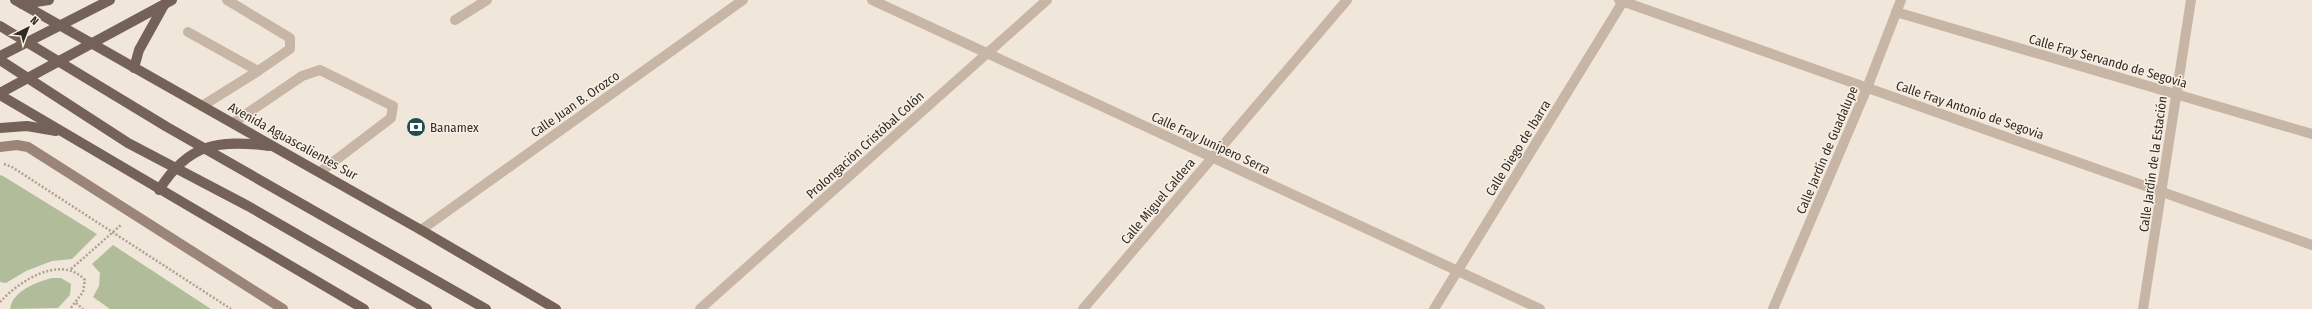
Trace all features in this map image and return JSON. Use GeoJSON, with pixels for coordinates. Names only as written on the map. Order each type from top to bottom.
{"type":"FeatureCollection","features":[{"type":"Feature","properties":{"kind":"main road"},"geometry":{"type":"LineString","coordinates":[[18,2],[49,0]]}},
{"type":"Feature","properties":{"kind":"main road"},"geometry":{"type":"LineString","coordinates":[[0,56],[110,0]]}},
{"type":"Feature","properties":{"kind":"main road","name":"Avenida Aguascalientes Sur"},"geometry":{"type":"LineString","coordinates":[[18,2],[320,172],[556,309]]}},
{"type":"Feature","properties":{"kind":"main road"},"geometry":{"type":"LineString","coordinates":[[168,2],[90,43],[0,94],[347,304],[364,309]]}},
{"type":"Feature","properties":{"kind":"main road"},"geometry":{"type":"LineString","coordinates":[[134,68],[139,50],[168,2]]}},
{"type":"Feature","properties":{"kind":"main road"},"geometry":{"type":"LineString","coordinates":[[0,26],[167,127],[486,309]]}},
{"type":"Feature","properties":{"kind":"main road"},"geometry":{"type":"LineString","coordinates":[[0,60],[128,143],[248,206],[427,309]]}},
{"type":"Feature","properties":{"kind":"main road"},"geometry":{"type":"LineString","coordinates":[[0,128],[27,126],[66,134]]}},
{"type":"Feature","properties":{"kind":"main road"},"geometry":{"type":"LineString","coordinates":[[159,190],[169,171],[185,157],[206,146],[226,142],[243,142],[277,148]]}},
{"type":"Feature","properties":{"kind":"street"},"geometry":{"type":"LineString","coordinates":[[202,106],[290,49],[290,38],[227,0]]}},
{"type":"Feature","properties":{"kind":"street"},"geometry":{"type":"LineString","coordinates":[[455,20],[487,0]]}},
{"type":"Feature","properties":{"kind":"street","name":"Calle Juan B. Orozco"},"geometry":{"type":"LineString","coordinates":[[421,230],[743,0]]}},
{"type":"Feature","properties":{"kind":"street","name":"Calle Fray Junípero Serra"},"geometry":{"type":"LineString","coordinates":[[872,0],[1540,309]]}},
{"type":"Feature","properties":{"kind":"street","name":"Prolongación Cristóbal Colón"},"geometry":{"type":"LineString","coordinates":[[700,309],[1047,0]]}},
{"type":"Feature","properties":{"kind":"street","name":"Calle Miguel Caldera"},"geometry":{"type":"LineString","coordinates":[[1083,309],[1347,0]]}},
{"type":"Feature","properties":{"kind":"street","name":"Calle Fray Antonio de Segovia"},"geometry":{"type":"LineString","coordinates":[[1622,0],[2312,245]]}},
{"type":"Feature","properties":{"kind":"street","name":"Calle Diego de Ibarra"},"geometry":{"type":"LineString","coordinates":[[1434,309],[1622,0]]}},
{"type":"Feature","properties":{"kind":"street","name":"Calle Jardín de Guadalupe"},"geometry":{"type":"LineString","coordinates":[[1773,309],[1867,88],[1901,0]]}},
{"type":"Feature","properties":{"kind":"street","name":"Calle Jardín de la Estación"},"geometry":{"type":"LineString","coordinates":[[2143,309],[2163,192],[2176,94],[2192,0]]}},
{"type":"Feature","properties":{"kind":"street","name":"Calle Fray Servando de Segovia"},"geometry":{"type":"LineString","coordinates":[[1896,12],[2312,134]]}},
{"type":"Feature","properties":{"kind":"street"},"geometry":{"type":"LineString","coordinates":[[188,32],[258,71]]}},
{"type":"Feature","properties":{"kind":"street"},"geometry":{"type":"LineString","coordinates":[[233,123],[302,76],[320,70],[393,106],[391,118],[320,172]]}},
{"type":"Feature","properties":{"kind":"street"},"geometry":{"type":"LineString","coordinates":[[0,147],[17,145],[28,147],[283,309]]}},
{"type":"Feature","properties":{"kind":"path"},"geometry":{"type":"LineString","coordinates":[[0,162],[12,167],[231,309]]}},
{"type":"Feature","properties":{"kind":"path"},"geometry":{"type":"LineString","coordinates":[[71,269],[133,214]]}},
{"type":"Feature","properties":{"kind":"path"},"geometry":{"type":"LineString","coordinates":[[0,302],[6,294],[24,280],[39,273],[54,269],[71,269],[80,272],[85,279],[84,289],[76,303],[70,309]]}},
{"type":"Feature","properties":{"kind":"path"},"geometry":{"type":"LineString","coordinates":[[0,294],[6,294]]}},
{"type":"Feature","properties":{"kind":"path"},"geometry":{"type":"LineString","coordinates":[[76,303],[83,309]]}},
{"type":"Feature","properties":{"kind":"green space"},"geometry":{"type":"Polygon","coordinates":[[[0,175],[97,234],[72,259],[52,261],[26,271],[6,283],[0,282],[0,175]]]}},
{"type":"Feature","properties":{"kind":"green space"},"geometry":{"type":"Polygon","coordinates":[[[113,245],[211,309],[110,309],[93,297],[99,286],[100,273],[92,264],[113,245]]]}},
{"type":"Feature","properties":{"kind":"green space"},"geometry":{"type":"Polygon","coordinates":[[[52,278],[61,278],[71,284],[70,295],[58,308],[10,309],[15,297],[20,292],[39,282],[52,278]]]}},
{"type":"Feature","properties":{"kind":"place","name":"Banamex"},"geometry":{"type":"Point","coordinates":[416,127]}}]}
